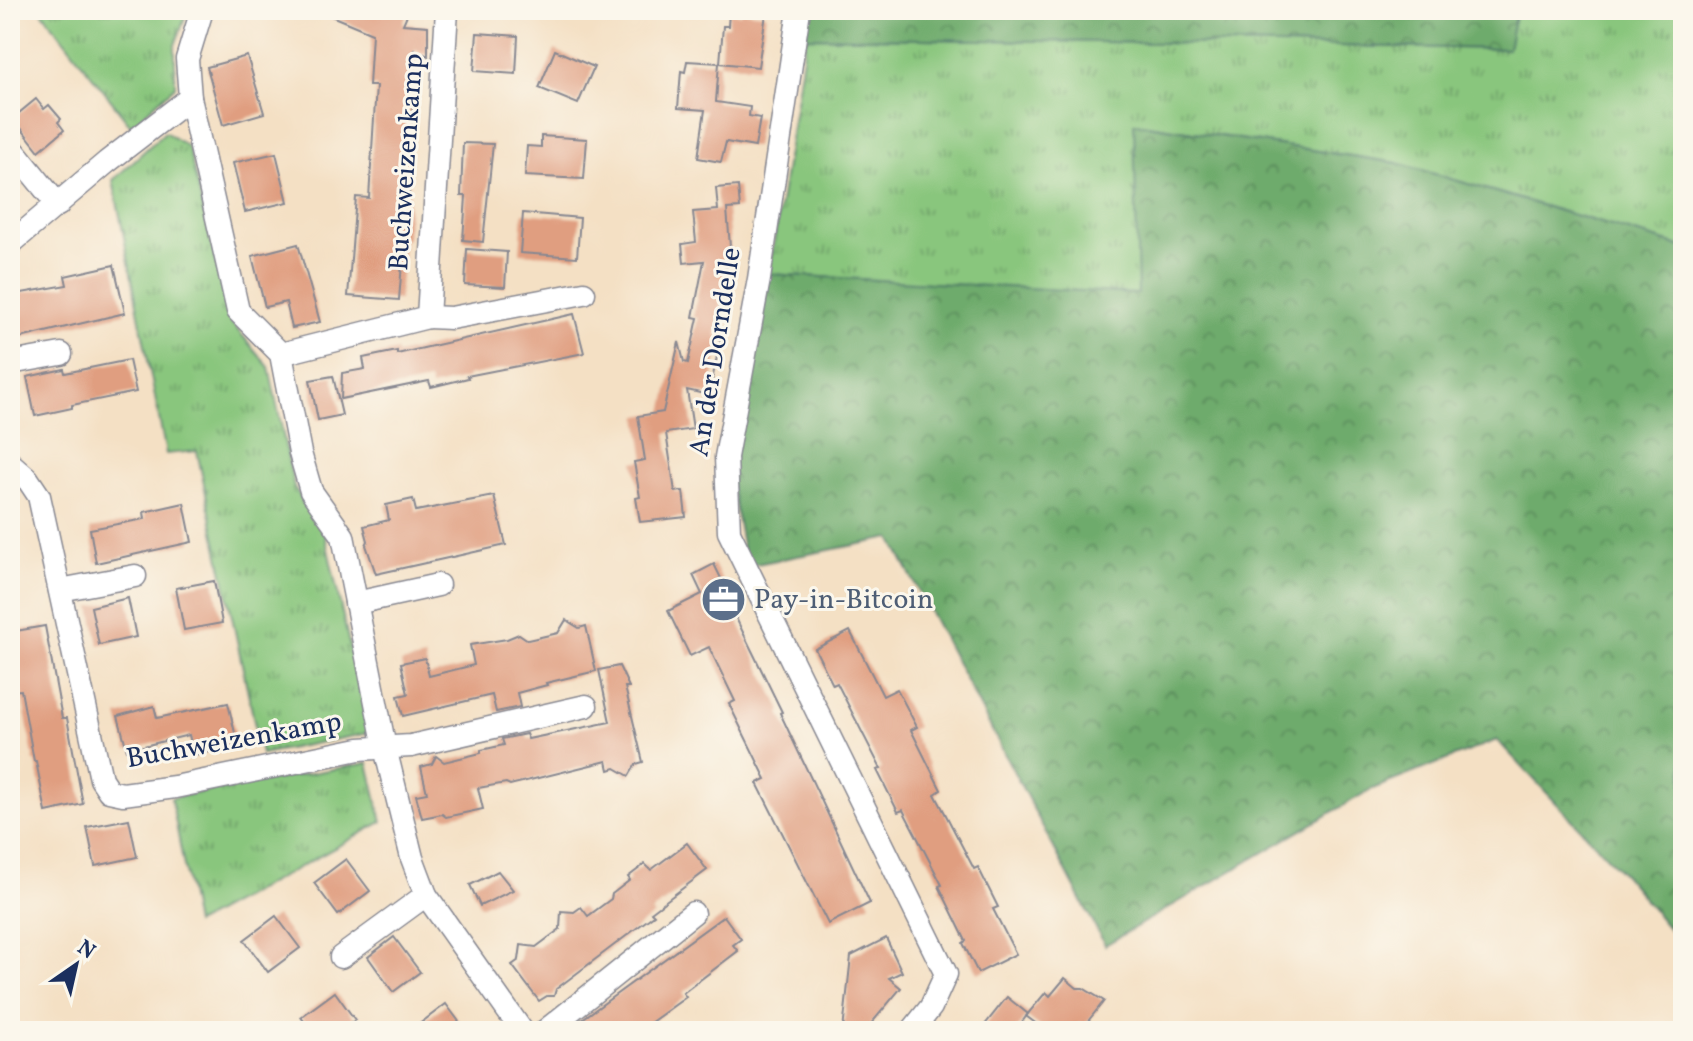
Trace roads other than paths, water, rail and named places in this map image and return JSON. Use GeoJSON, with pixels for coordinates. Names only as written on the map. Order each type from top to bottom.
{"type":"FeatureCollection","features":[{"type":"Feature","properties":{"kind":"street"},"geometry":{"type":"LineString","coordinates":[[202,10],[187,59],[190,98],[238,311],[281,354],[428,317],[451,318],[584,293]]}},
{"type":"Feature","properties":{"kind":"street","name":"Buchweizenkamp"},"geometry":{"type":"LineString","coordinates":[[428,317],[447,10]]}},
{"type":"Feature","properties":{"kind":"street","name":"An der Dorndelle"},"geometry":{"type":"LineString","coordinates":[[799,10],[759,279],[726,457],[729,532],[946,974],[931,1007],[912,1031]]}},
{"type":"Feature","properties":{"kind":"street"},"geometry":{"type":"LineString","coordinates":[[10,244],[107,162],[190,98]]}},
{"type":"Feature","properties":{"kind":"street"},"geometry":{"type":"LineString","coordinates":[[10,146],[58,205]]}},
{"type":"Feature","properties":{"kind":"street"},"geometry":{"type":"LineString","coordinates":[[10,363],[61,354]]}},
{"type":"Feature","properties":{"kind":"street","name":"Buchweizenkamp"},"geometry":{"type":"LineString","coordinates":[[281,354],[300,453],[311,491],[343,536],[385,748],[412,858],[426,895],[516,1029]]}},
{"type":"Feature","properties":{"kind":"street","name":"Buchweizenkamp"},"geometry":{"type":"LineString","coordinates":[[10,463],[27,478],[39,496],[101,779],[109,791],[123,794],[175,787],[359,749],[411,746],[586,706]]}},
{"type":"Feature","properties":{"kind":"street"},"geometry":{"type":"LineString","coordinates":[[60,590],[135,576]]}},
{"type":"Feature","properties":{"kind":"street"},"geometry":{"type":"LineString","coordinates":[[356,603],[438,585]]}},
{"type":"Feature","properties":{"kind":"street"},"geometry":{"type":"LineString","coordinates":[[341,957],[426,895]]}},
{"type":"Feature","properties":{"kind":"street"},"geometry":{"type":"LineString","coordinates":[[545,1031],[693,913]]}},
{"type":"Feature","properties":{"kind":"place","name":"Pay-in-Bitcoin"},"geometry":{"type":"Point","coordinates":[723,600]}}]}
